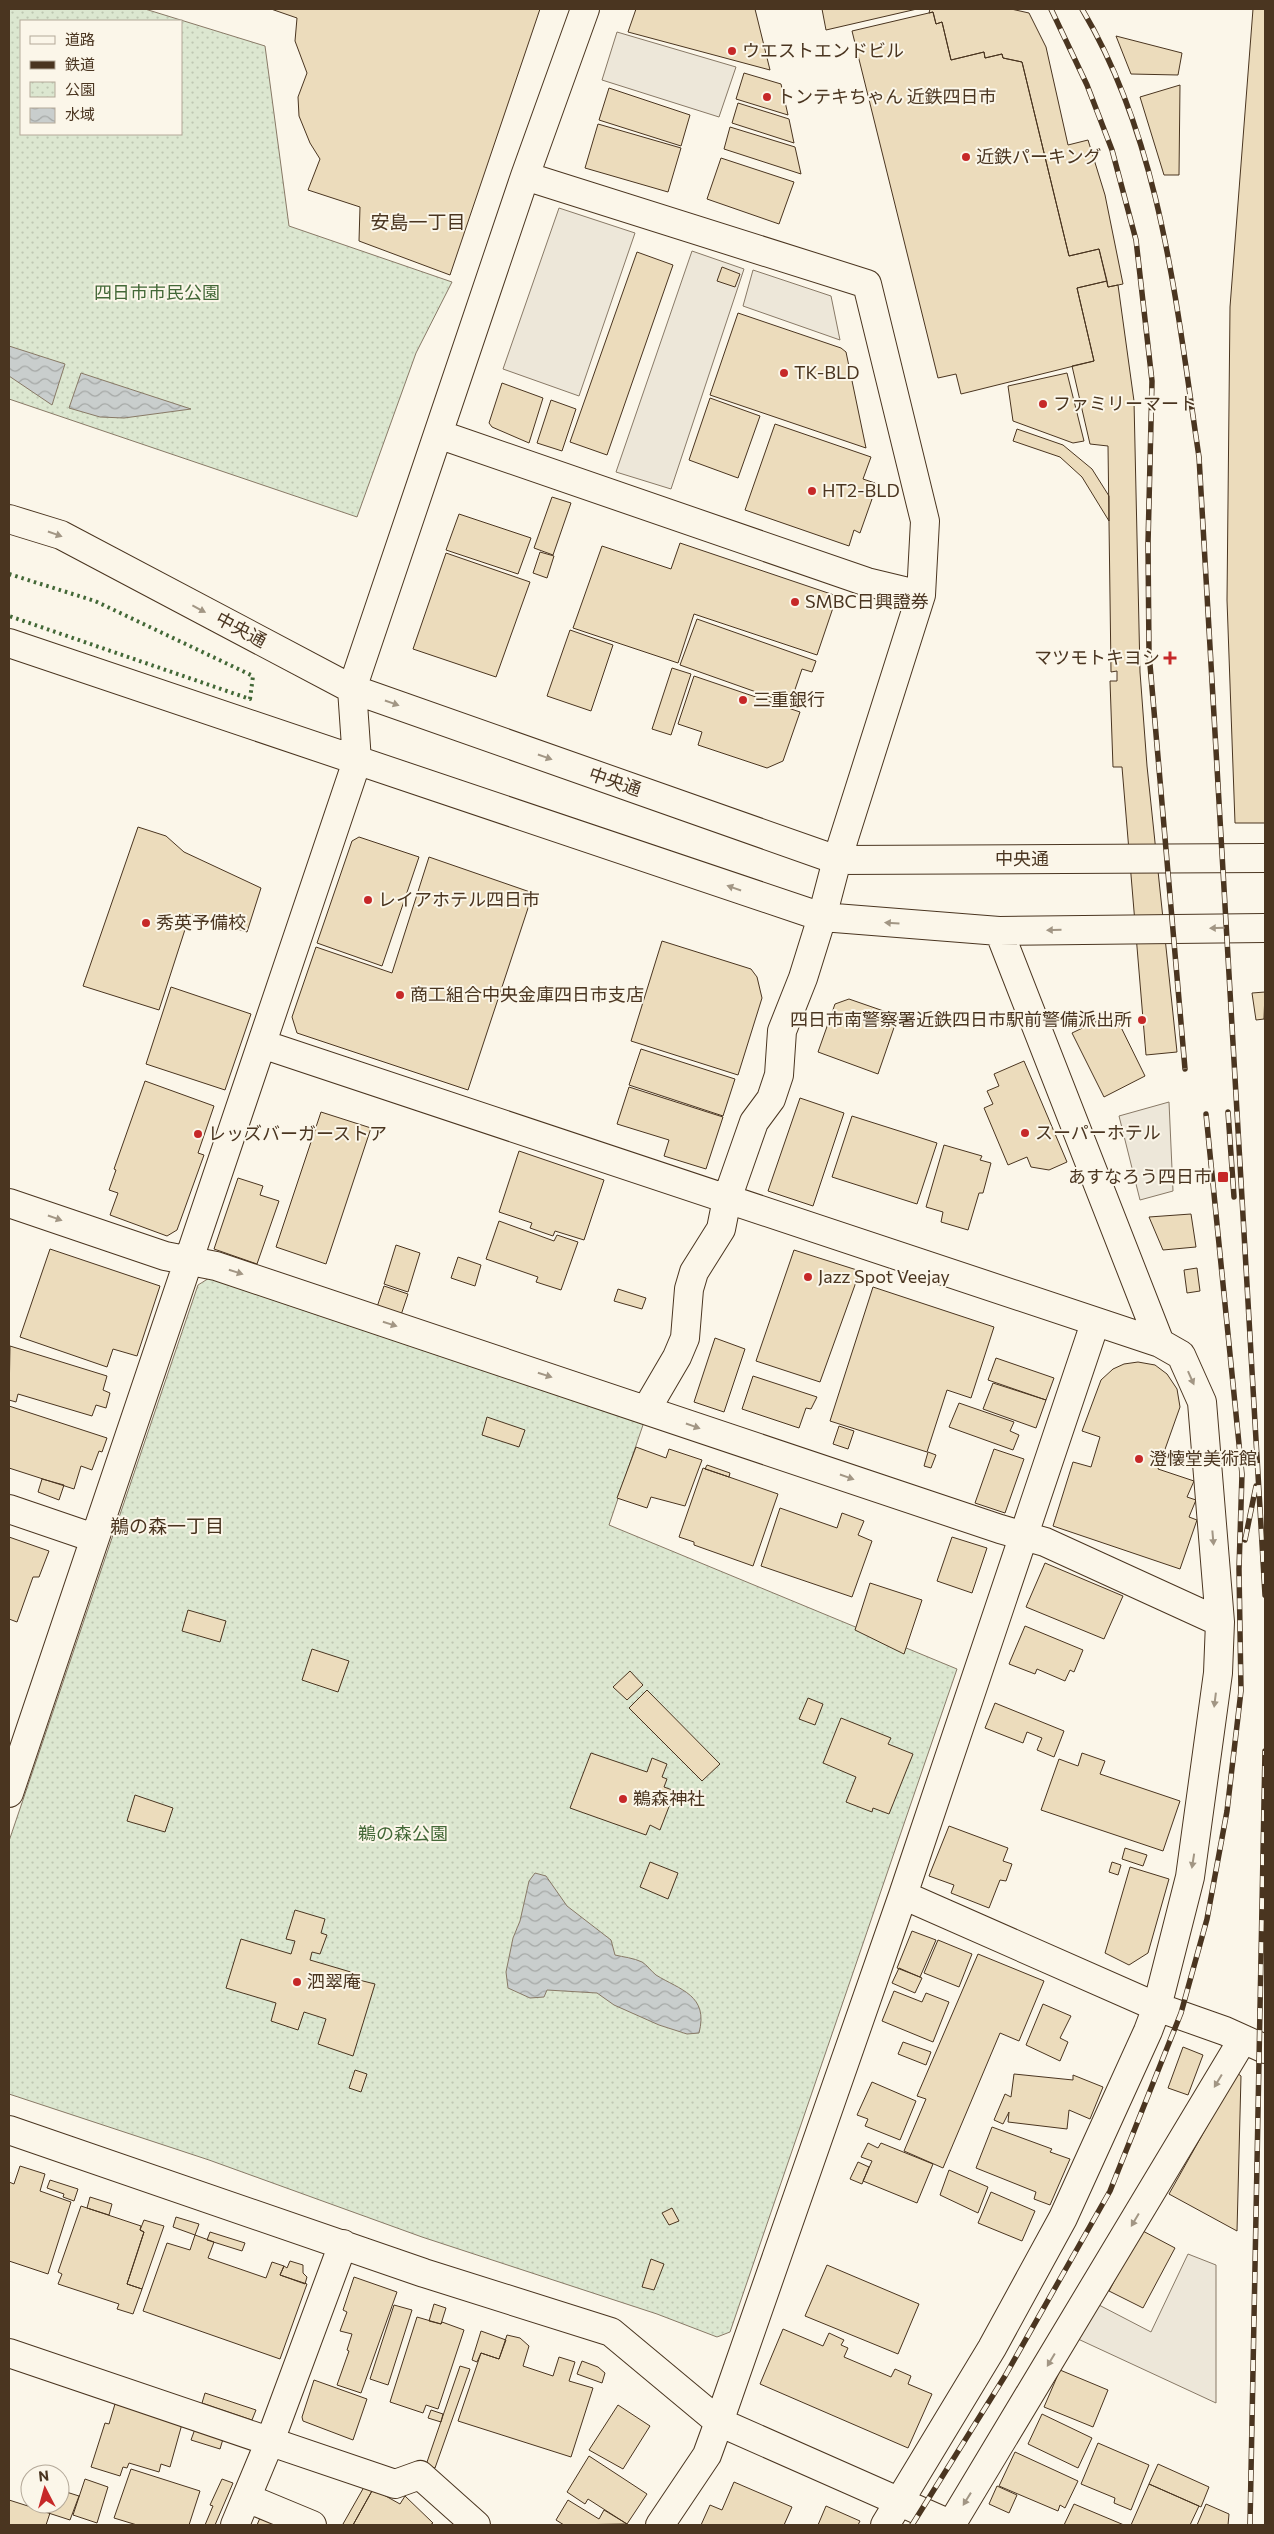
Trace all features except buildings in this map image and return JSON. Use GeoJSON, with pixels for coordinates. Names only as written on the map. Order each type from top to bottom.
{"type":"FeatureCollection","features":[{"type":"Feature","properties":{"kind":"street"},"geometry":{"type":"LineString","coordinates":[[9,1794],[358,761],[352,689],[525,176],[585,9]]}},
{"type":"Feature","properties":{"kind":"street"},"geometry":{"type":"LineString","coordinates":[[525,176],[866,284],[925,521],[921,595],[822,917],[782,1031],[779,1075],[771,1099],[754,1122],[726,1199],[721,1229],[700,1261],[689,1288],[685,1338],[677,1357],[646,1410]]}},
{"type":"Feature","properties":{"kind":"street"},"geometry":{"type":"LineString","coordinates":[[438,434],[867,582],[921,595]]}},
{"type":"Feature","properties":{"kind":"street","name":"中央通"},"geometry":{"type":"LineString","coordinates":[[9,519],[61,535],[352,689],[838,860],[1265,858]]}},
{"type":"Feature","properties":{"kind":"street"},"geometry":{"type":"LineString","coordinates":[[9,643],[822,917],[999,931],[1265,928]]}},
{"type":"Feature","properties":{"kind":"street"},"geometry":{"type":"LineString","coordinates":[[999,931],[1160,1343]]}},
{"type":"Feature","properties":{"kind":"street"},"geometry":{"type":"LineString","coordinates":[[262,1044],[1095,1323],[1160,1343],[1181,1354],[1202,1402],[1220,1622],[1218,1674],[1190,1877],[1157,2006],[1148,2031],[1063,2218],[992,2348],[885,2525]]}},
{"type":"Feature","properties":{"kind":"street"},"geometry":{"type":"LineString","coordinates":[[9,1203],[189,1262],[216,1266],[1045,1542],[1220,1622]]}},
{"type":"Feature","properties":{"kind":"street"},"geometry":{"type":"LineString","coordinates":[[660,2525],[707,2455],[719,2422],[902,1895],[1095,1323]]}},
{"type":"Feature","properties":{"kind":"street"},"geometry":{"type":"LineString","coordinates":[[9,1509],[94,1538]]}},
{"type":"Feature","properties":{"kind":"street"},"geometry":{"type":"LineString","coordinates":[[9,2130],[424,2273],[611,2332],[719,2422],[951,2525],[1254,2044],[1157,2006],[902,1895]]}},
{"type":"Feature","properties":{"kind":"street"},"geometry":{"type":"LineString","coordinates":[[235,2525],[270,2441],[343,2244]]}},
{"type":"Feature","properties":{"kind":"street"},"geometry":{"type":"LineString","coordinates":[[9,2353],[395,2484],[420,2475],[476,2525]]}},
{"type":"Feature","properties":{"kind":"street"},"geometry":{"type":"LineString","coordinates":[[246,2498],[312,2525]]}},
{"type":"Feature","properties":{"kind":"green space","name":"四日市市民公園"},"geometry":{"type":"Polygon","coordinates":[[[9,9],[145,9],[181,20],[20,20],[20,135],[182,135],[182,20],[265,46],[289,226],[452,282],[416,353],[357,517],[9,399],[9,9]]]}},
{"type":"Feature","properties":{"kind":"green space","name":"鵜の森公園"},"geometry":{"type":"Polygon","coordinates":[[[214,1275],[645,1419],[609,1525],[957,1669],[730,2332],[717,2337],[657,2314],[422,2237],[209,2160],[9,2094],[9,1841],[198,1285],[214,1275]]]}},
{"type":"Feature","properties":{"kind":"shaded area"},"geometry":{"type":"Polygon","coordinates":[[[617,32],[736,67],[719,117],[602,80],[617,32]]]}},
{"type":"Feature","properties":{"kind":"shaded area"},"geometry":{"type":"Polygon","coordinates":[[[559,208],[635,233],[579,396],[503,369],[559,208]]]}},
{"type":"Feature","properties":{"kind":"shaded area"},"geometry":{"type":"Polygon","coordinates":[[[692,251],[744,269],[671,489],[616,472],[692,251]]]}},
{"type":"Feature","properties":{"kind":"shaded area"},"geometry":{"type":"Polygon","coordinates":[[[753,270],[831,296],[840,340],[743,306],[753,270]]]}},
{"type":"Feature","properties":{"kind":"shaded area"},"geometry":{"type":"Polygon","coordinates":[[[1169,1102],[1173,1191],[1140,1200],[1119,1116],[1169,1102]]]}},
{"type":"Feature","properties":{"kind":"shaded area"},"geometry":{"type":"Polygon","coordinates":[[[1188,2254],[1216,2265],[1216,2403],[1078,2339],[1099,2305],[1151,2332],[1188,2254]]]}},
{"type":"Feature","properties":{"kind":"water"},"geometry":{"type":"Polygon","coordinates":[[[9,346],[65,364],[52,405],[9,376],[9,346]]]}},
{"type":"Feature","properties":{"kind":"water"},"geometry":{"type":"Polygon","coordinates":[[[81,373],[191,409],[124,418],[100,417],[69,408],[81,373]]]}},
{"type":"Feature","properties":{"kind":"water"},"geometry":{"type":"Polygon","coordinates":[[[535,1873],[546,1876],[567,1906],[611,1940],[615,1955],[642,1962],[656,1975],[690,1995],[700,2010],[699,2033],[687,2034],[659,2025],[614,2005],[597,1993],[547,1990],[544,1997],[530,1998],[508,1988],[506,1972],[513,1938],[520,1921],[529,1881],[535,1873]]]}},
{"type":"Feature","properties":{"kind":"railway"},"geometry":{"type":"LineString","coordinates":[[1051,9],[1087,85],[1112,150],[1136,240],[1152,381],[1148,544],[1149,653],[1185,1069]]}},
{"type":"Feature","properties":{"kind":"railway"},"geometry":{"type":"LineString","coordinates":[[1082,9],[1109,61],[1131,114],[1148,170],[1162,226],[1173,284],[1199,457],[1265,1595]]}},
{"type":"Feature","properties":{"kind":"railway"},"geometry":{"type":"LineString","coordinates":[[1228,1112],[1234,1197]]}},
{"type":"Feature","properties":{"kind":"railway"},"geometry":{"type":"LineString","coordinates":[[912,2525],[1005,2376],[1110,2191],[1181,2013],[1207,1919],[1227,1811],[1241,1691],[1239,1569],[1242,1474],[1206,1114]]}},
{"type":"Feature","properties":{"kind":"railway"},"geometry":{"type":"LineString","coordinates":[[1245,1540],[1256,1486]]}},
{"type":"Feature","properties":{"kind":"railway"},"geometry":{"type":"LineString","coordinates":[[1250,2525],[1265,1751]]}},
{"type":"Feature","properties":{"kind":"hedge"},"geometry":{"type":"LineString","coordinates":[[9,574],[95,601],[253,676],[250,699],[9,616]]}},
{"type":"Feature","properties":{"kind":"place","name":"ウエストエンドビル"},"geometry":{"type":"Point","coordinates":[732,51]}},
{"type":"Feature","properties":{"kind":"place","name":"トンテキちゃん 近鉄四日市"},"geometry":{"type":"Point","coordinates":[767,97]}},
{"type":"Feature","properties":{"kind":"place","name":"近鉄パーキング"},"geometry":{"type":"Point","coordinates":[966,157]}},
{"type":"Feature","properties":{"kind":"place","name":"TK-BLD"},"geometry":{"type":"Point","coordinates":[784,373]}},
{"type":"Feature","properties":{"kind":"place","name":"ファミリーマート"},"geometry":{"type":"Point","coordinates":[1043,404]}},
{"type":"Feature","properties":{"kind":"place","name":"HT2-BLD"},"geometry":{"type":"Point","coordinates":[812,491]}},
{"type":"Feature","properties":{"kind":"place","name":"SMBC日興證券"},"geometry":{"type":"Point","coordinates":[795,602]}},
{"type":"Feature","properties":{"kind":"place","name":"マツモトキヨシ"},"geometry":{"type":"Point","coordinates":[1170,658]}},
{"type":"Feature","properties":{"kind":"place","name":"三重銀行"},"geometry":{"type":"Point","coordinates":[743,700]}},
{"type":"Feature","properties":{"kind":"place","name":"レイアホテル四日市"},"geometry":{"type":"Point","coordinates":[368,900]}},
{"type":"Feature","properties":{"kind":"place","name":"秀英予備校"},"geometry":{"type":"Point","coordinates":[146,923]}},
{"type":"Feature","properties":{"kind":"place","name":"商工組合中央金庫四日市支店"},"geometry":{"type":"Point","coordinates":[400,995]}},
{"type":"Feature","properties":{"kind":"place","name":"四日市南警察署近鉄四日市駅前警備派出所"},"geometry":{"type":"Point","coordinates":[1142,1020]}},
{"type":"Feature","properties":{"kind":"place","name":"スーパーホテル"},"geometry":{"type":"Point","coordinates":[1025,1133]}},
{"type":"Feature","properties":{"kind":"place","name":"レッズバーガーストア"},"geometry":{"type":"Point","coordinates":[198,1134]}},
{"type":"Feature","properties":{"kind":"place","name":"あすなろう四日市"},"geometry":{"type":"Point","coordinates":[1223,1177]}},
{"type":"Feature","properties":{"kind":"place","name":"Jazz Spot Veejay"},"geometry":{"type":"Point","coordinates":[808,1277]}},
{"type":"Feature","properties":{"kind":"place","name":"澄懐堂美術館"},"geometry":{"type":"Point","coordinates":[1139,1459]}},
{"type":"Feature","properties":{"kind":"place","name":"鵜森神社"},"geometry":{"type":"Point","coordinates":[623,1799]}},
{"type":"Feature","properties":{"kind":"place","name":"泗翠庵"},"geometry":{"type":"Point","coordinates":[297,1982]}},
{"type":"Feature","properties":{"kind":"district","name":"安島一丁目"},"geometry":{"type":"Point","coordinates":[418,222]}},
{"type":"Feature","properties":{"kind":"district","name":"鵜の森一丁目"},"geometry":{"type":"Point","coordinates":[167,1526]}}]}
